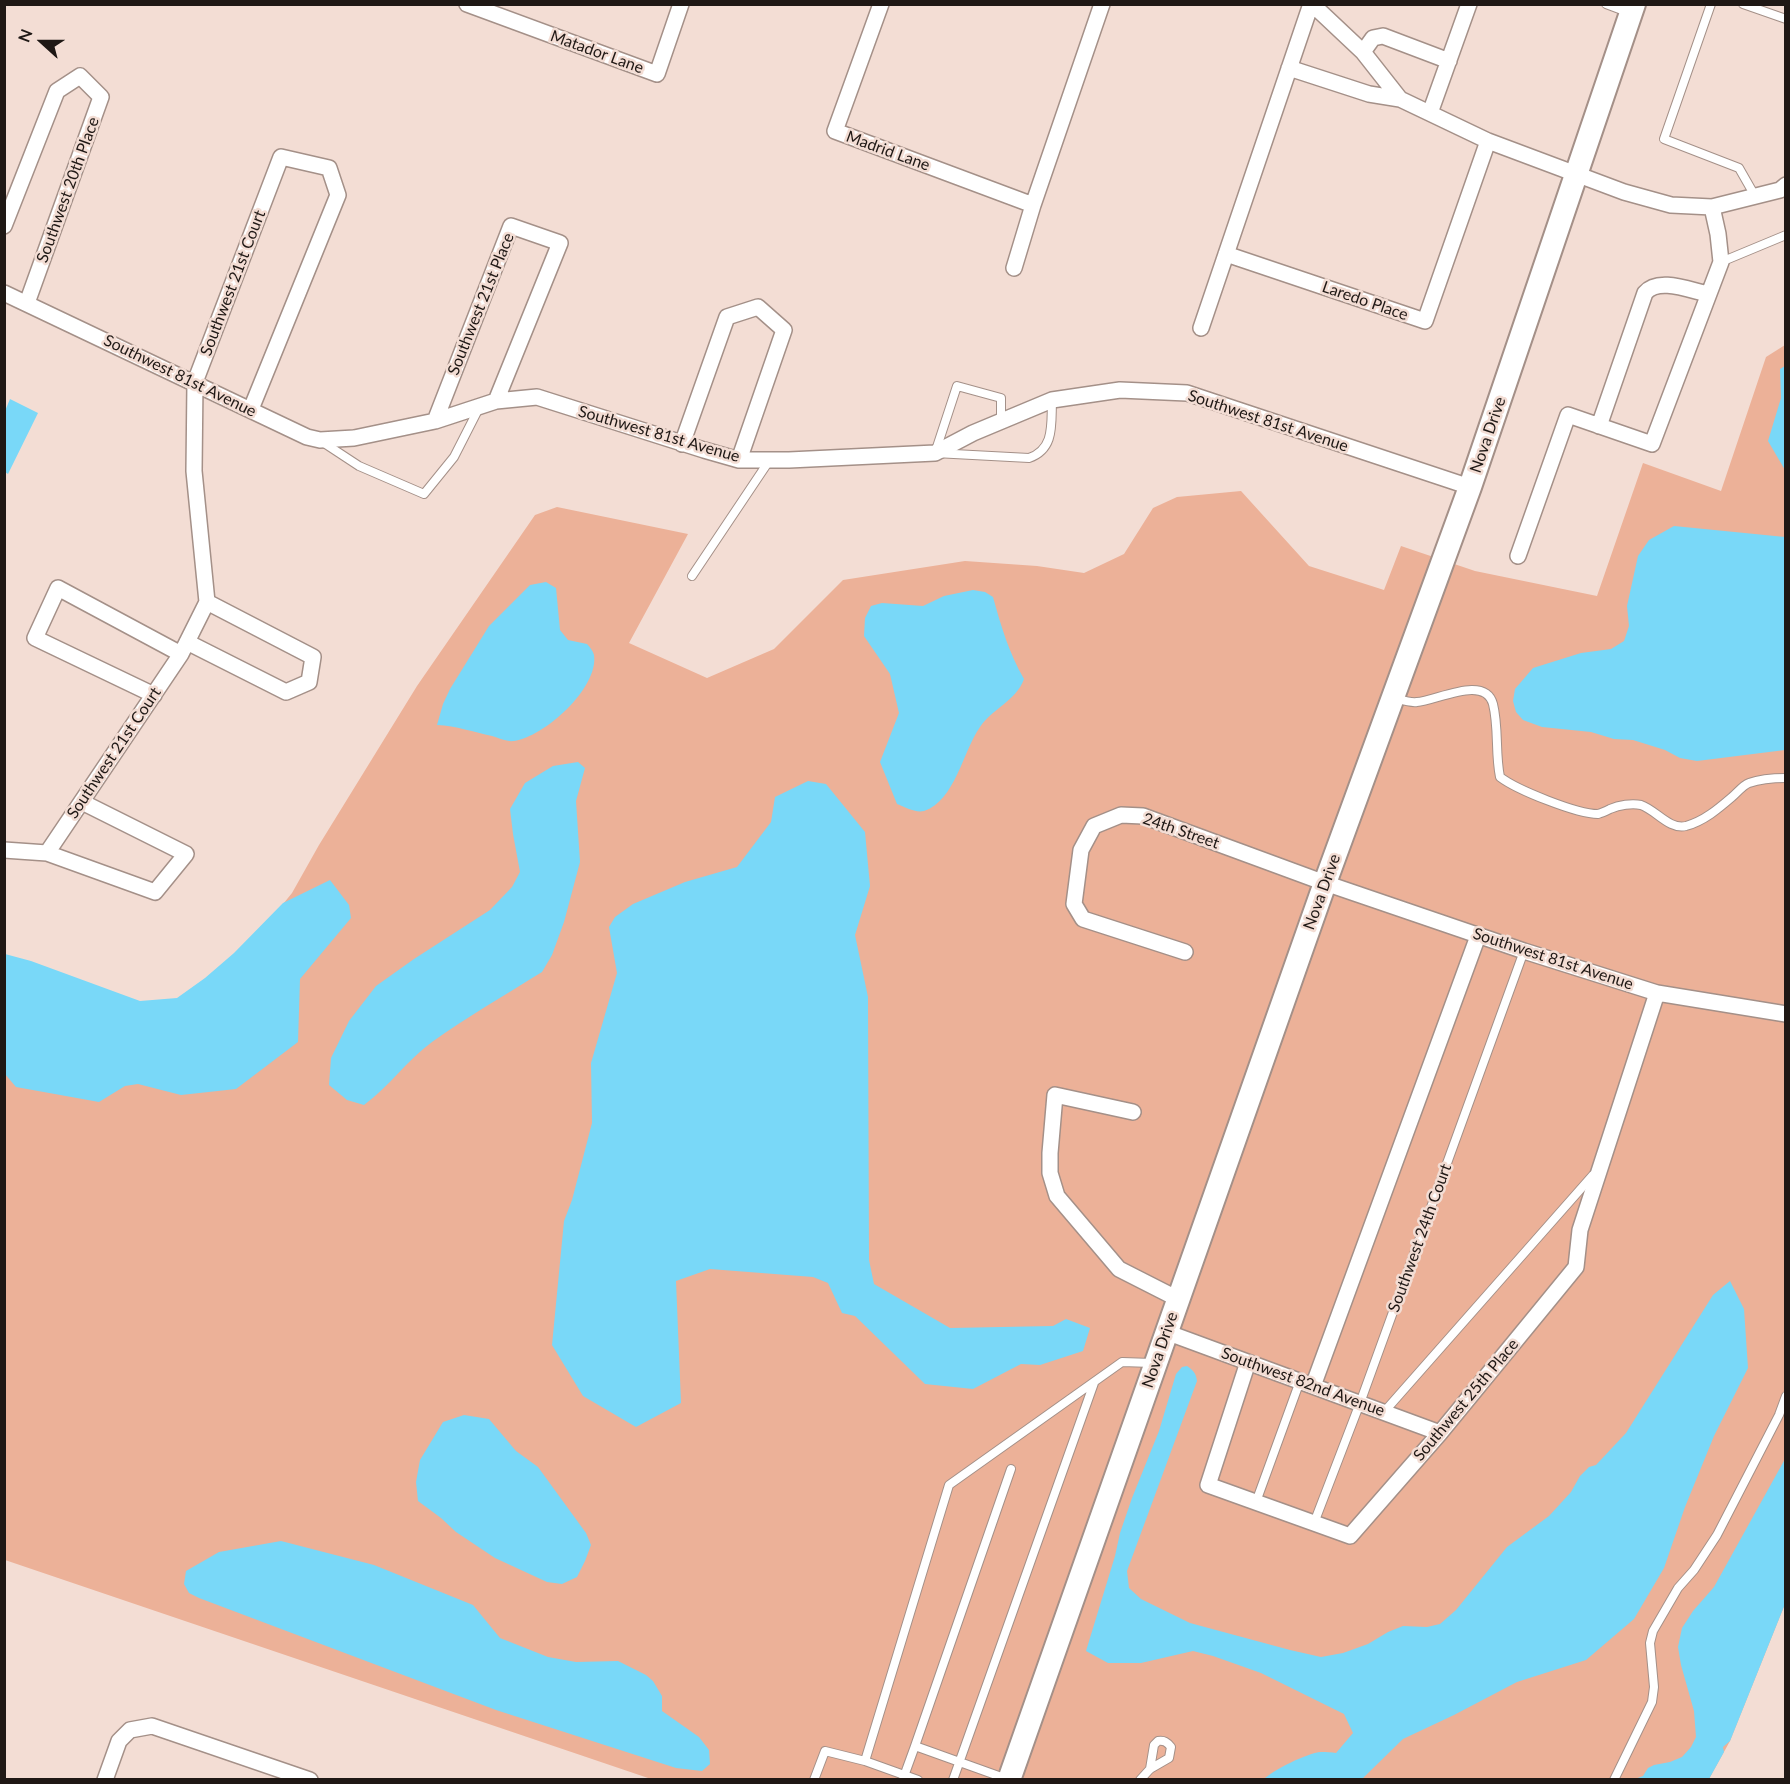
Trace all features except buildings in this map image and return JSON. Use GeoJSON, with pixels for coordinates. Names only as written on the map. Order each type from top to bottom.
{"type":"FeatureCollection","features":[{"type":"Feature","properties":{"kind":"street","name":"Matador Lane"},"geometry":{"type":"LineString","coordinates":[[467,4],[657,74],[681,4]]}},
{"type":"Feature","properties":{"kind":"street","name":"Madrid Lane"},"geometry":{"type":"LineString","coordinates":[[880,4],[835,131],[1034,205]]}},
{"type":"Feature","properties":{"kind":"street"},"geometry":{"type":"LineString","coordinates":[[1014,268],[1102,4]]}},
{"type":"Feature","properties":{"kind":"street"},"geometry":{"type":"LineString","coordinates":[[1201,328],[1312,4],[1363,52],[1400,99]]}},
{"type":"Feature","properties":{"kind":"street"},"geometry":{"type":"LineString","coordinates":[[1430,113],[1469,4]]}},
{"type":"Feature","properties":{"kind":"street","name":"Nova Drive"},"geometry":{"type":"LineString","coordinates":[[1009,1779],[1325,883],[1470,487],[1632,9]]}},
{"type":"Feature","properties":{"kind":"street"},"geometry":{"type":"LineString","coordinates":[[1363,52],[1373,38],[1383,36],[1449,61]]}},
{"type":"Feature","properties":{"kind":"street"},"geometry":{"type":"LineString","coordinates":[[1289,68],[1369,94],[1400,99],[1488,141],[1624,192],[1671,205],[1712,207],[1779,190],[1785,185]]}},
{"type":"Feature","properties":{"kind":"street","name":"Southwest 20th Place"},"geometry":{"type":"LineString","coordinates":[[4,226],[57,91],[80,75],[101,97],[27,303]]}},
{"type":"Feature","properties":{"kind":"street","name":"Laredo Place"},"geometry":{"type":"LineString","coordinates":[[1226,254],[1425,321],[1488,141]]}},
{"type":"Feature","properties":{"kind":"street","name":"Southwest 21st Court"},"geometry":{"type":"LineString","coordinates":[[47,853],[184,648],[207,602],[194,471],[195,382],[281,157],[328,168],[338,195],[251,409]]}},
{"type":"Feature","properties":{"kind":"street"},"geometry":{"type":"LineString","coordinates":[[1518,556],[1568,415],[1652,444],[1721,262],[1712,207]]}},
{"type":"Feature","properties":{"kind":"street","name":"Southwest 21st Place"},"geometry":{"type":"LineString","coordinates":[[435,421],[511,226],[560,243],[496,401]]}},
{"type":"Feature","properties":{"kind":"street"},"geometry":{"type":"LineString","coordinates":[[1599,426],[1649,287],[1663,284],[1708,294]]}},
{"type":"Feature","properties":{"kind":"street","name":"Southwest 81st Avenue"},"geometry":{"type":"LineString","coordinates":[[4,292],[307,437],[320,440],[354,438],[435,421],[496,401],[537,397],[739,460],[935,453],[973,433],[1052,400],[1120,390],[1186,393],[1470,487]]}},
{"type":"Feature","properties":{"kind":"street"},"geometry":{"type":"LineString","coordinates":[[682,444],[727,317],[758,307],[784,330],[739,460]]}},
{"type":"Feature","properties":{"kind":"street"},"geometry":{"type":"LineString","coordinates":[[154,695],[35,638],[58,588],[184,648],[286,692],[309,682],[313,657],[207,602]]}},
{"type":"Feature","properties":{"kind":"street"},"geometry":{"type":"LineString","coordinates":[[4,850],[47,853],[155,892],[186,854],[82,802]]}},
{"type":"Feature","properties":{"kind":"street","name":"24th Street"},"geometry":{"type":"LineString","coordinates":[[1185,952],[1083,919],[1074,904],[1081,849],[1094,826],[1121,815],[1143,816],[1325,883]]}},
{"type":"Feature","properties":{"kind":"street","name":"Southwest 81st Avenue"},"geometry":{"type":"LineString","coordinates":[[1325,883],[1478,936],[1657,993],[1785,1014]]}},
{"type":"Feature","properties":{"kind":"street"},"geometry":{"type":"LineString","coordinates":[[1306,1383],[1478,936]]}},
{"type":"Feature","properties":{"kind":"street","name":"Southwest 25th Place"},"geometry":{"type":"LineString","coordinates":[[1248,1362],[1208,1485],[1350,1536],[1440,1433],[1576,1267],[1581,1230],[1657,993]]}},
{"type":"Feature","properties":{"kind":"street"},"geometry":{"type":"LineString","coordinates":[[1133,1112],[1055,1095],[1050,1173],[1057,1196],[1119,1269],[1178,1299]]}},
{"type":"Feature","properties":{"kind":"street","name":"Southwest 82nd Avenue"},"geometry":{"type":"LineString","coordinates":[[1166,1332],[1440,1433]]}},
{"type":"Feature","properties":{"kind":"street"},"geometry":{"type":"LineString","coordinates":[[105,1779],[119,1741],[130,1730],[152,1726],[310,1779]]}},
{"type":"Feature","properties":{"kind":"lane"},"geometry":{"type":"LineString","coordinates":[[1606,4],[1632,9]]}},
{"type":"Feature","properties":{"kind":"lane"},"geometry":{"type":"LineString","coordinates":[[1711,4],[1664,140],[1739,168],[1755,196]]}},
{"type":"Feature","properties":{"kind":"lane"},"geometry":{"type":"LineString","coordinates":[[1743,4],[1785,19]]}},
{"type":"Feature","properties":{"kind":"lane"},"geometry":{"type":"LineString","coordinates":[[1721,262],[1785,235]]}},
{"type":"Feature","properties":{"kind":"lane"},"geometry":{"type":"LineString","coordinates":[[1001,421],[1001,398],[957,386],[935,453],[1029,458],[1038,455],[1045,447],[1050,435],[1052,400]]}},
{"type":"Feature","properties":{"kind":"lane"},"geometry":{"type":"LineString","coordinates":[[320,440],[359,466],[423,494],[454,457],[479,408]]}},
{"type":"Feature","properties":{"kind":"lane"},"geometry":{"type":"LineString","coordinates":[[692,576],[770,460]]}},
{"type":"Feature","properties":{"kind":"lane"},"geometry":{"type":"LineString","coordinates":[[1393,698],[1415,702],[1473,689],[1484,692],[1492,700],[1497,724],[1497,761],[1500,777],[1512,786],[1568,808],[1588,813],[1600,814],[1627,804],[1642,805],[1669,823],[1683,827],[1701,820],[1716,810],[1747,783],[1785,778]]}},
{"type":"Feature","properties":{"kind":"lane","name":"Southwest 24th Court"},"geometry":{"type":"LineString","coordinates":[[1314,1523],[1360,1403],[1524,951]]}},
{"type":"Feature","properties":{"kind":"lane"},"geometry":{"type":"LineString","coordinates":[[1384,1412],[1601,1166]]}},
{"type":"Feature","properties":{"kind":"lane"},"geometry":{"type":"LineString","coordinates":[[866,1761],[949,1485],[1122,1362],[1155,1364]]}},
{"type":"Feature","properties":{"kind":"lane"},"geometry":{"type":"LineString","coordinates":[[953,1779],[1095,1382]]}},
{"type":"Feature","properties":{"kind":"lane"},"geometry":{"type":"LineString","coordinates":[[1256,1502],[1306,1383]]}},
{"type":"Feature","properties":{"kind":"lane"},"geometry":{"type":"LineString","coordinates":[[1614,1779],[1652,1702],[1654,1687],[1650,1643],[1653,1631],[1678,1588],[1694,1570],[1717,1535],[1779,1415],[1785,1396]]}},
{"type":"Feature","properties":{"kind":"lane"},"geometry":{"type":"LineString","coordinates":[[904,1777],[1011,1469]]}},
{"type":"Feature","properties":{"kind":"lane"},"geometry":{"type":"LineString","coordinates":[[915,1746],[1009,1779]]}},
{"type":"Feature","properties":{"kind":"lane"},"geometry":{"type":"LineString","coordinates":[[814,1779],[825,1751],[866,1761],[904,1777],[918,1779]]}},
{"type":"Feature","properties":{"kind":"lane"},"geometry":{"type":"LineString","coordinates":[[1140,1779],[1150,1769]]}},
{"type":"Feature","properties":{"kind":"shaded area"},"geometry":{"type":"Polygon","coordinates":[[[1785,345],[1785,1604],[1730,1741],[1709,1779],[651,1779],[5,1560],[4,995],[205,1040],[207,998],[292,893],[417,686],[535,515],[557,507],[688,534],[629,643],[707,678],[774,649],[843,580],[965,561],[1037,566],[1084,573],[1124,554],[1153,508],[1177,497],[1241,491],[1309,566],[1384,590],[1401,546],[1475,571],[1597,596],[1643,463],[1721,491],[1766,357],[1785,345]]]}},
{"type":"Feature","properties":{"kind":"water"},"geometry":{"type":"Polygon","coordinates":[[[1785,366],[1785,470],[1768,441],[1781,398],[1780,369],[1785,366]]]}},
{"type":"Feature","properties":{"kind":"water"},"geometry":{"type":"Polygon","coordinates":[[[10,399],[38,413],[8,474],[5,472],[5,411],[10,399]]]}},
{"type":"Feature","properties":{"kind":"water"},"geometry":{"type":"Polygon","coordinates":[[[1674,526],[1785,537],[1785,750],[1697,761],[1680,758],[1665,750],[1633,740],[1614,739],[1591,732],[1542,727],[1523,720],[1516,712],[1513,701],[1515,689],[1533,668],[1581,653],[1611,649],[1624,641],[1629,626],[1627,606],[1638,556],[1649,540],[1674,526]]]}},
{"type":"Feature","properties":{"kind":"water"},"geometry":{"type":"Polygon","coordinates":[[[546,582],[556,588],[560,630],[568,640],[587,644],[594,655],[593,668],[588,682],[579,696],[554,721],[540,731],[514,741],[437,725],[450,689],[489,626],[530,585],[546,582]]]}},
{"type":"Feature","properties":{"kind":"water"},"geometry":{"type":"Polygon","coordinates":[[[973,590],[985,592],[993,597],[1002,629],[1024,679],[1010,699],[980,727],[951,786],[943,797],[935,806],[924,811],[914,810],[897,804],[880,762],[899,713],[890,674],[864,636],[865,618],[871,606],[882,603],[923,606],[944,596],[973,590]]]}},
{"type":"Feature","properties":{"kind":"water"},"geometry":{"type":"Polygon","coordinates":[[[578,762],[585,768],[576,801],[580,862],[564,922],[552,955],[542,972],[432,1042],[364,1105],[347,1100],[329,1085],[331,1058],[349,1021],[376,986],[490,910],[512,887],[520,872],[510,809],[525,783],[553,766],[578,762]]]}},
{"type":"Feature","properties":{"kind":"water"},"geometry":{"type":"Polygon","coordinates":[[[808,781],[826,784],[865,832],[870,886],[855,935],[868,997],[869,1260],[874,1284],[950,1328],[1053,1326],[1066,1319],[1090,1328],[1083,1351],[1040,1365],[1021,1364],[973,1389],[925,1384],[855,1316],[842,1313],[828,1283],[813,1277],[710,1269],[676,1281],[681,1403],[636,1427],[583,1396],[552,1345],[564,1221],[572,1200],[592,1123],[591,1063],[617,973],[609,927],[615,917],[633,904],[685,882],[737,867],[771,822],[775,797],[808,781]]]}},
{"type":"Feature","properties":{"kind":"water"},"geometry":{"type":"Polygon","coordinates":[[[330,880],[349,905],[351,918],[300,979],[298,1042],[236,1089],[181,1095],[138,1084],[125,1086],[99,1102],[16,1087],[5,1074],[5,954],[31,961],[140,1001],[177,998],[234,953],[283,903],[330,880]]]}},
{"type":"Feature","properties":{"kind":"water"},"geometry":{"type":"Polygon","coordinates":[[[1730,1281],[1744,1309],[1748,1368],[1714,1436],[1685,1507],[1664,1568],[1634,1619],[1586,1660],[1517,1682],[1403,1739],[1362,1779],[1263,1780],[1282,1767],[1307,1755],[1321,1752],[1336,1753],[1353,1733],[1344,1714],[1261,1673],[1193,1651],[1141,1663],[1108,1663],[1086,1651],[1120,1533],[1159,1431],[1176,1374],[1182,1367],[1187,1366],[1191,1369],[1197,1381],[1127,1571],[1129,1588],[1141,1599],[1190,1623],[1321,1657],[1343,1653],[1368,1644],[1403,1626],[1427,1627],[1440,1624],[1456,1610],[1507,1547],[1549,1516],[1571,1492],[1580,1476],[1589,1467],[1596,1465],[1626,1433],[1713,1295],[1730,1281]]]}},
{"type":"Feature","properties":{"kind":"water"},"geometry":{"type":"Polygon","coordinates":[[[464,1415],[489,1419],[516,1451],[538,1467],[586,1533],[591,1545],[577,1577],[562,1584],[547,1582],[495,1558],[456,1532],[418,1501],[416,1482],[420,1460],[443,1422],[464,1415]]]}},
{"type":"Feature","properties":{"kind":"water"},"geometry":{"type":"Polygon","coordinates":[[[1785,1459],[1785,1604],[1730,1741],[1723,1747],[1724,1752],[1709,1779],[1635,1779],[1643,1776],[1648,1768],[1654,1765],[1682,1757],[1696,1737],[1694,1711],[1678,1647],[1682,1628],[1714,1587],[1785,1459]]]}},
{"type":"Feature","properties":{"kind":"water"},"geometry":{"type":"Polygon","coordinates":[[[281,1541],[374,1565],[473,1605],[500,1638],[548,1657],[576,1662],[618,1661],[646,1675],[653,1681],[662,1696],[662,1711],[699,1737],[709,1750],[710,1764],[702,1771],[676,1768],[496,1710],[199,1598],[189,1593],[184,1584],[186,1571],[219,1552],[281,1541]]]}}]}
